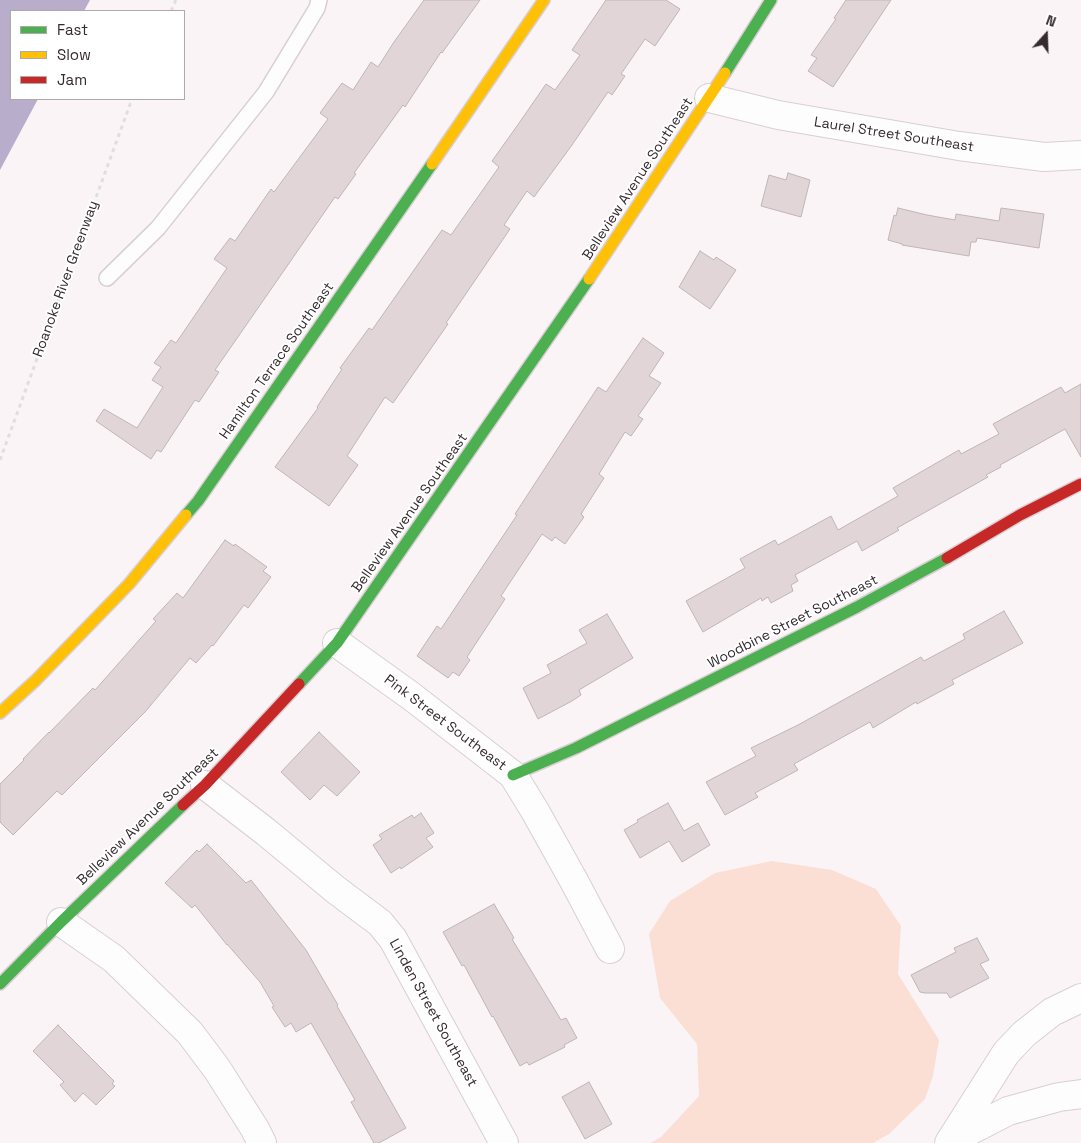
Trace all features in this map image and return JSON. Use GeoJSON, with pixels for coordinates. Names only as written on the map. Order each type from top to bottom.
{"type":"FeatureCollection","features":[{"type":"Feature","properties":{"kind":"street","name":"Hamilton Terrace Southeast"},"geometry":{"type":"LineString","coordinates":[[0,713],[36,680],[129,584],[198,502],[544,0]]}},
{"type":"Feature","properties":{"kind":"street","name":"Belleview Avenue Southeast"},"geometry":{"type":"LineString","coordinates":[[0,984],[61,922],[205,785],[337,643],[584,289],[771,0]]}},
{"type":"Feature","properties":{"kind":"street","name":"Laurel Street Southeast"},"geometry":{"type":"LineString","coordinates":[[709,98],[778,115],[959,146],[1044,157],[1081,155]]}},
{"type":"Feature","properties":{"kind":"street","name":"Woodbine Street Southeast"},"geometry":{"type":"LineString","coordinates":[[513,775],[576,748],[857,607],[926,570],[1020,515],[1081,484]]}},
{"type":"Feature","properties":{"kind":"street","name":"Pink Street Southeast"},"geometry":{"type":"LineString","coordinates":[[337,643],[411,696],[513,775],[540,818],[610,949]]}},
{"type":"Feature","properties":{"kind":"street","name":"Linden Street Southeast"},"geometry":{"type":"LineString","coordinates":[[205,785],[380,923],[393,939],[504,1143]]}},
{"type":"Feature","properties":{"kind":"street"},"geometry":{"type":"LineString","coordinates":[[61,922],[114,959],[190,1034],[217,1068],[262,1143]]}},
{"type":"Feature","properties":{"kind":"street"},"geometry":{"type":"LineString","coordinates":[[949,1142],[1006,1054],[1024,1034],[1052,1012],[1081,998]]}},
{"type":"Feature","properties":{"kind":"street"},"geometry":{"type":"LineString","coordinates":[[949,1142],[1008,1111],[1059,1097],[1081,1094]]}},
{"type":"Feature","properties":{"kind":"lane"},"geometry":{"type":"LineString","coordinates":[[107,278],[158,228],[266,92],[317,8],[319,0]]}},
{"type":"Feature","properties":{"kind":"path","name":"Roanoke River Greenway"},"geometry":{"type":"LineString","coordinates":[[0,460],[132,100]]}},
{"type":"Feature","properties":{"kind":"shaded area"},"geometry":{"type":"Polygon","coordinates":[[[0,0],[90,0],[85,10],[10,10],[10,100],[37,100],[0,170],[0,0]]]}},
{"type":"Feature","properties":{"kind":"shaded area"},"geometry":{"type":"Polygon","coordinates":[[[772,861],[832,870],[876,889],[901,926],[898,974],[939,1040],[933,1076],[925,1099],[889,1134],[873,1143],[650,1143],[661,1137],[699,1096],[697,1044],[660,998],[649,934],[670,901],[715,873],[772,861]]]}},
{"type":"Feature","properties":{"kind":"building"},"geometry":{"type":"Polygon","coordinates":[[[424,0],[480,0],[441,52],[405,107],[403,105],[354,173],[356,174],[338,199],[335,197],[215,370],[219,372],[199,402],[195,400],[161,452],[157,450],[151,459],[96,421],[104,409],[137,428],[163,387],[152,380],[161,367],[154,363],[171,340],[176,343],[227,268],[214,259],[230,238],[235,241],[271,189],[274,192],[328,119],[320,113],[342,83],[353,90],[371,62],[378,67],[424,0]]]}},
{"type":"Feature","properties":{"kind":"building"},"geometry":{"type":"Polygon","coordinates":[[[606,0],[666,0],[680,9],[655,46],[645,39],[621,74],[625,76],[612,95],[608,92],[534,197],[527,191],[504,225],[510,229],[446,323],[448,324],[393,403],[385,397],[347,456],[358,465],[329,506],[275,467],[318,408],[342,369],[340,368],[369,328],[372,330],[442,230],[451,235],[499,167],[492,161],[546,84],[555,90],[580,55],[572,50],[606,0]]]}},
{"type":"Feature","properties":{"kind":"building"},"geometry":{"type":"Polygon","coordinates":[[[846,0],[891,0],[833,87],[808,71],[817,58],[811,55],[836,19],[834,18],[846,0]]]}},
{"type":"Feature","properties":{"kind":"building"},"geometry":{"type":"Polygon","coordinates":[[[788,173],[810,180],[801,217],[761,206],[769,175],[786,180],[788,173]]]}},
{"type":"Feature","properties":{"kind":"building"},"geometry":{"type":"Polygon","coordinates":[[[898,208],[955,220],[956,214],[999,221],[1001,208],[1044,214],[1039,248],[977,238],[976,242],[971,242],[969,256],[902,245],[888,240],[894,215],[896,216],[898,208]]]}},
{"type":"Feature","properties":{"kind":"building"},"geometry":{"type":"Polygon","coordinates":[[[700,251],[714,260],[716,257],[736,270],[710,309],[679,287],[700,251]]]}},
{"type":"Feature","properties":{"kind":"building"},"geometry":{"type":"Polygon","coordinates":[[[643,338],[664,353],[649,376],[661,383],[638,416],[643,419],[631,436],[625,432],[599,474],[604,478],[581,514],[584,517],[565,544],[555,537],[552,541],[542,534],[501,596],[505,599],[467,657],[470,660],[459,676],[453,672],[448,678],[417,656],[437,626],[441,629],[517,515],[515,514],[598,387],[606,392],[643,338]]]}},
{"type":"Feature","properties":{"kind":"building"},"geometry":{"type":"Polygon","coordinates":[[[1081,384],[1081,457],[1065,429],[1000,465],[1001,467],[986,475],[988,477],[897,528],[899,530],[862,551],[857,541],[795,575],[798,581],[791,585],[793,591],[771,603],[768,597],[762,601],[761,598],[703,632],[686,601],[745,568],[740,559],[775,540],[778,545],[831,516],[838,530],[898,496],[893,488],[959,450],[961,454],[999,434],[993,424],[1061,387],[1065,393],[1081,384]]]}},
{"type":"Feature","properties":{"kind":"building"},"geometry":{"type":"Polygon","coordinates":[[[225,540],[234,546],[235,544],[267,567],[263,571],[271,577],[248,608],[244,605],[213,646],[196,663],[190,658],[145,712],[62,795],[57,791],[13,835],[0,822],[0,784],[93,688],[95,690],[156,621],[153,619],[177,593],[183,598],[225,540]]]}},
{"type":"Feature","properties":{"kind":"building"},"geometry":{"type":"Polygon","coordinates":[[[1004,611],[1023,643],[952,680],[954,684],[917,704],[916,702],[873,728],[870,722],[794,764],[798,770],[755,793],[758,797],[725,815],[706,782],[756,756],[751,748],[798,725],[921,657],[924,661],[965,639],[963,634],[1004,611]]]}},
{"type":"Feature","properties":{"kind":"building"},"geometry":{"type":"Polygon","coordinates":[[[607,614],[633,658],[579,690],[581,695],[572,701],[538,719],[523,688],[551,673],[547,665],[587,643],[579,630],[607,614]]]}},
{"type":"Feature","properties":{"kind":"building"},"geometry":{"type":"Polygon","coordinates":[[[319,732],[360,772],[337,796],[324,785],[310,800],[281,772],[319,732]]]}},
{"type":"Feature","properties":{"kind":"building"},"geometry":{"type":"Polygon","coordinates":[[[668,803],[684,831],[698,823],[710,845],[682,862],[669,841],[640,858],[624,830],[638,822],[637,820],[668,803]]]}},
{"type":"Feature","properties":{"kind":"building"},"geometry":{"type":"Polygon","coordinates":[[[421,813],[434,833],[426,838],[433,847],[401,869],[400,867],[391,873],[373,845],[382,839],[379,835],[412,815],[414,818],[421,813]]]}},
{"type":"Feature","properties":{"kind":"building"},"geometry":{"type":"Polygon","coordinates":[[[207,844],[246,883],[251,880],[306,950],[406,1128],[379,1143],[374,1143],[351,1102],[355,1100],[311,1023],[296,1032],[291,1023],[285,1027],[272,1007],[274,1006],[260,982],[195,905],[192,908],[165,883],[197,850],[199,852],[207,844]]]}},
{"type":"Feature","properties":{"kind":"building"},"geometry":{"type":"Polygon","coordinates":[[[494,904],[514,938],[512,939],[561,1020],[566,1018],[577,1038],[564,1045],[565,1047],[529,1065],[527,1062],[520,1066],[464,965],[462,966],[443,932],[494,904]]]}},
{"type":"Feature","properties":{"kind":"building"},"geometry":{"type":"Polygon","coordinates":[[[977,938],[989,960],[980,964],[989,978],[950,998],[947,993],[920,992],[911,975],[956,952],[954,948],[977,938]]]}},
{"type":"Feature","properties":{"kind":"building"},"geometry":{"type":"Polygon","coordinates":[[[58,1025],[114,1081],[112,1084],[115,1086],[96,1105],[83,1093],[75,1102],[60,1085],[64,1082],[33,1051],[58,1025]]]}},
{"type":"Feature","properties":{"kind":"building"},"geometry":{"type":"Polygon","coordinates":[[[589,1082],[612,1124],[585,1139],[562,1097],[589,1082]]]}},
{"type":"Feature","properties":{"kind":"traffic: fast"},"geometry":{"type":"LineString","coordinates":[[725,73],[771,0]]}},
{"type":"Feature","properties":{"kind":"traffic: fast"},"geometry":{"type":"LineString","coordinates":[[186,515],[198,501],[432,164]]}},
{"type":"Feature","properties":{"kind":"traffic: fast"},"geometry":{"type":"LineString","coordinates":[[299,684],[337,643],[589,279]]}},
{"type":"Feature","properties":{"kind":"traffic: fast"},"geometry":{"type":"LineString","coordinates":[[513,775],[576,748],[857,607],[947,558]]}},
{"type":"Feature","properties":{"kind":"traffic: fast"},"geometry":{"type":"LineString","coordinates":[[0,984],[61,922],[183,805]]}},
{"type":"Feature","properties":{"kind":"traffic: slow"},"geometry":{"type":"LineString","coordinates":[[432,164],[544,0]]}},
{"type":"Feature","properties":{"kind":"traffic: slow"},"geometry":{"type":"LineString","coordinates":[[589,279],[725,73]]}},
{"type":"Feature","properties":{"kind":"traffic: slow"},"geometry":{"type":"LineString","coordinates":[[0,713],[36,680],[129,584],[186,515]]}},
{"type":"Feature","properties":{"kind":"traffic: jam"},"geometry":{"type":"LineString","coordinates":[[947,558],[1020,515],[1081,484]]}},
{"type":"Feature","properties":{"kind":"traffic: jam"},"geometry":{"type":"LineString","coordinates":[[183,805],[205,785],[299,684]]}}]}
